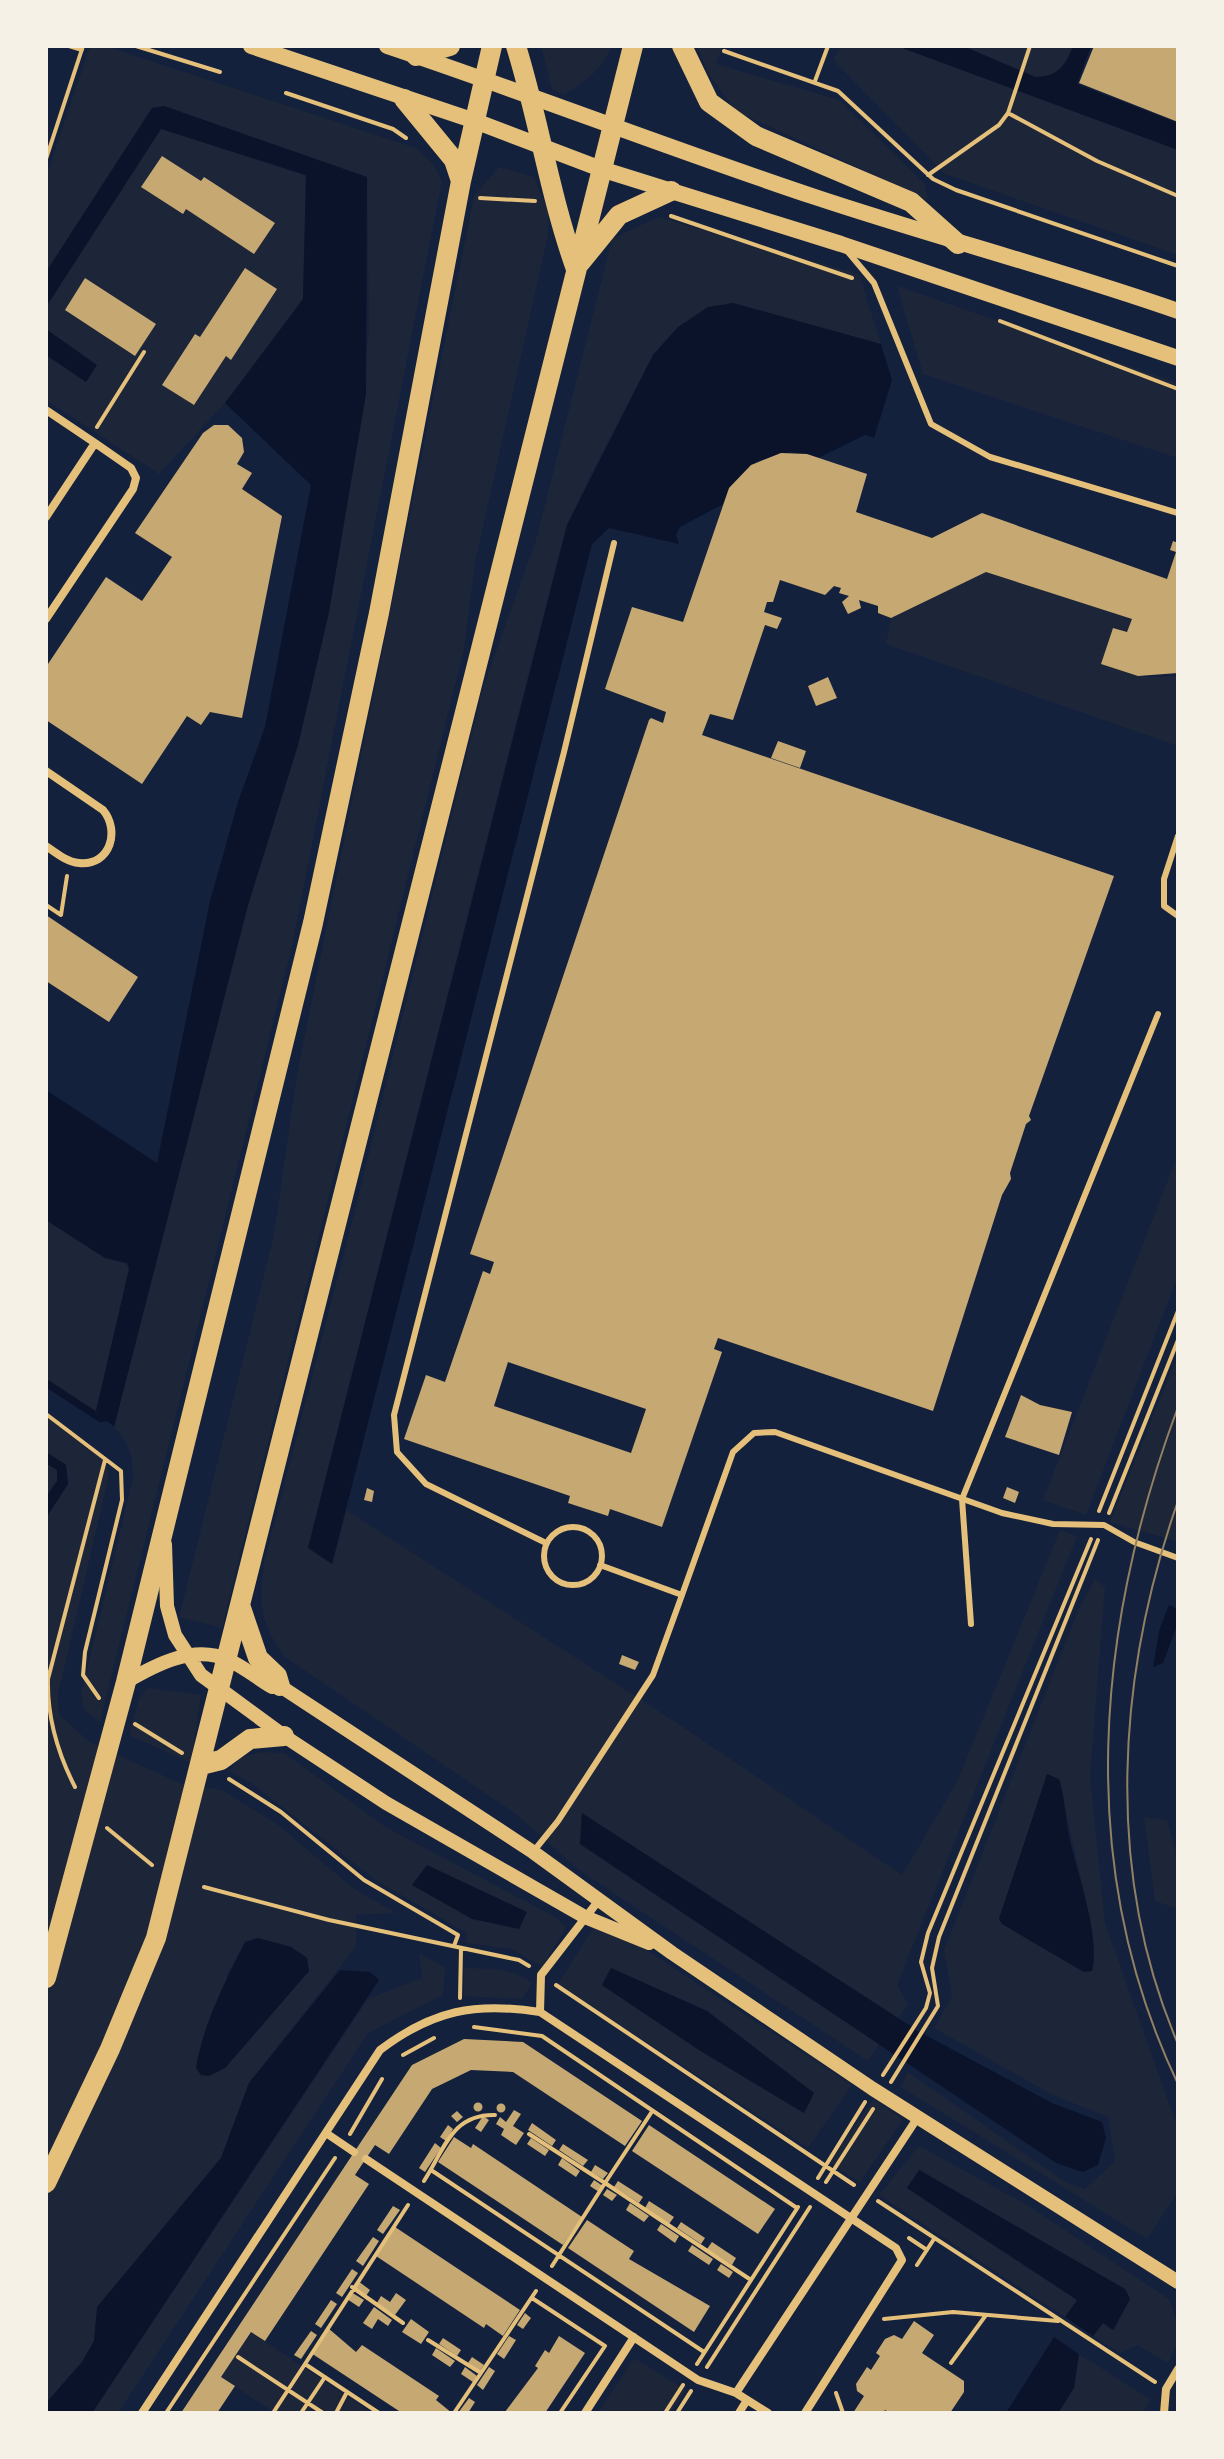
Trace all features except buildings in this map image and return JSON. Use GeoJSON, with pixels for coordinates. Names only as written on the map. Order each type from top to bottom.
{"type":"FeatureCollection","features":[{"type":"Feature","properties":{"kind":"main road"},"geometry":{"type":"LineString","coordinates":[[251,46],[475,121],[601,169],[841,244],[1178,358]]}},
{"type":"Feature","properties":{"kind":"main road"},"geometry":{"type":"LineString","coordinates":[[387,46],[612,127],[958,244],[1113,288],[1178,311]]}},
{"type":"Feature","properties":{"kind":"main road"},"geometry":{"type":"LineString","coordinates":[[416,56],[450,46]]}},
{"type":"Feature","properties":{"kind":"main road"},"geometry":{"type":"LineString","coordinates":[[46,1978],[126,1682],[313,923],[379,613],[460,188],[492,46]]}},
{"type":"Feature","properties":{"kind":"main road"},"geometry":{"type":"LineString","coordinates":[[516,46],[532,97],[540,146],[557,201],[561,229],[576,269]]}},
{"type":"Feature","properties":{"kind":"main road"},"geometry":{"type":"LineString","coordinates":[[46,2183],[110,2049],[156,1938],[633,46]]}},
{"type":"Feature","properties":{"kind":"main road"},"geometry":{"type":"LineString","coordinates":[[682,46],[709,102],[721,111],[756,136],[911,202],[958,244]]}},
{"type":"Feature","properties":{"kind":"main road"},"geometry":{"type":"LineString","coordinates":[[404,99],[454,160],[460,188]]}},
{"type":"Feature","properties":{"kind":"main road"},"geometry":{"type":"LineString","coordinates":[[576,269],[619,215],[671,191]]}},
{"type":"Feature","properties":{"kind":"main road"},"geometry":{"type":"LineString","coordinates":[[240,1605],[258,1658],[277,1676],[280,1686]]}},
{"type":"Feature","properties":{"kind":"main road"},"geometry":{"type":"LineString","coordinates":[[201,1765],[221,1760],[250,1739],[284,1736]]}},
{"type":"Feature","properties":{"kind":"street"},"geometry":{"type":"LineString","coordinates":[[46,410],[131,468],[136,478],[133,489],[46,619]]}},
{"type":"Feature","properties":{"kind":"street"},"geometry":{"type":"LineString","coordinates":[[46,517],[92,441]]}},
{"type":"Feature","properties":{"kind":"street"},"geometry":{"type":"LineString","coordinates":[[46,771],[103,810],[112,826],[111,844],[100,857],[86,863],[70,861],[46,846]]}},
{"type":"Feature","properties":{"kind":"street"},"geometry":{"type":"LineString","coordinates":[[165,1519],[167,1606],[186,1656],[201,1675],[284,1736],[386,1803],[585,1917],[672,1953]]}},
{"type":"Feature","properties":{"kind":"street"},"geometry":{"type":"LineString","coordinates":[[126,1682],[152,1667],[186,1656],[227,1659],[272,1687],[280,1686],[533,1852],[672,1953],[878,2092],[1178,2282]]}},
{"type":"Feature","properties":{"kind":"street"},"geometry":{"type":"LineString","coordinates":[[540,2012],[541,1975],[599,1900]]}},
{"type":"Feature","properties":{"kind":"street"},"geometry":{"type":"LineString","coordinates":[[142,2413],[380,2050],[412,2026],[442,2014],[498,2006],[540,2012],[896,2248],[902,2260],[805,2413]]}},
{"type":"Feature","properties":{"kind":"street"},"geometry":{"type":"LineString","coordinates":[[736,2393],[918,2117]]}},
{"type":"Feature","properties":{"kind":"street"},"geometry":{"type":"LineString","coordinates":[[326,2133],[354,2152]]}},
{"type":"Feature","properties":{"kind":"street"},"geometry":{"type":"LineString","coordinates":[[366,2159],[698,2380],[736,2393],[768,2413]]}},
{"type":"Feature","properties":{"kind":"street"},"geometry":{"type":"LineString","coordinates":[[585,2413],[634,2337]]}},
{"type":"Feature","properties":{"kind":"street"},"geometry":{"type":"LineString","coordinates":[[1164,2413],[1166,2389],[1178,2369]]}},
{"type":"Feature","properties":{"kind":"street"},"geometry":{"type":"LineString","coordinates":[[739,2413],[747,2400]]}},
{"type":"Feature","properties":{"kind":"lane"},"geometry":{"type":"LineString","coordinates":[[841,244],[874,285],[931,424],[990,457],[1178,513]]}},
{"type":"Feature","properties":{"kind":"lane"},"geometry":{"type":"LineString","coordinates":[[546,1543],[426,1484],[397,1452],[394,1415],[557,783],[614,543]]}},
{"type":"Feature","properties":{"kind":"lane"},"geometry":{"type":"LineString","coordinates":[[1178,836],[1164,879],[1164,906],[1178,916]]}},
{"type":"Feature","properties":{"kind":"lane"},"geometry":{"type":"LineString","coordinates":[[971,1624],[962,1499],[1158,1014]]}},
{"type":"Feature","properties":{"kind":"lane"},"geometry":{"type":"LineString","coordinates":[[533,1852],[558,1821],[653,1675],[733,1452],[754,1433],[775,1432],[962,1499],[1053,1524],[1104,1525],[1134,1542],[1178,1558]]}},
{"type":"Feature","properties":{"kind":"lane"},"geometry":{"type":"LineString","coordinates":[[564,1527],[587,1530],[600,1545],[600,1565],[586,1582],[568,1585],[559,1582],[547,1569],[543,1556],[546,1543],[564,1527]]}},
{"type":"Feature","properties":{"kind":"lane"},"geometry":{"type":"LineString","coordinates":[[600,1565],[682,1595]]}},
{"type":"Feature","properties":{"kind":"path"},"geometry":{"type":"LineString","coordinates":[[46,159],[82,48],[69,46]]}},
{"type":"Feature","properties":{"kind":"path"},"geometry":{"type":"LineString","coordinates":[[136,46],[220,72]]}},
{"type":"Feature","properties":{"kind":"path"},"geometry":{"type":"LineString","coordinates":[[814,81],[828,46]]}},
{"type":"Feature","properties":{"kind":"path"},"geometry":{"type":"LineString","coordinates":[[928,175],[999,125],[1008,113],[1030,46]]}},
{"type":"Feature","properties":{"kind":"path"},"geometry":{"type":"LineString","coordinates":[[724,51],[814,81],[845,96],[928,175],[956,190],[1178,266]]}},
{"type":"Feature","properties":{"kind":"path"},"geometry":{"type":"LineString","coordinates":[[286,93],[393,129],[416,146]]}},
{"type":"Feature","properties":{"kind":"path"},"geometry":{"type":"LineString","coordinates":[[1008,113],[1097,161],[1178,196]]}},
{"type":"Feature","properties":{"kind":"path"},"geometry":{"type":"LineString","coordinates":[[460,188],[557,201]]}},
{"type":"Feature","properties":{"kind":"path"},"geometry":{"type":"LineString","coordinates":[[660,212],[874,285]]}},
{"type":"Feature","properties":{"kind":"path"},"geometry":{"type":"LineString","coordinates":[[1000,321],[1178,389]]}},
{"type":"Feature","properties":{"kind":"path"},"geometry":{"type":"LineString","coordinates":[[92,441],[144,352]]}},
{"type":"Feature","properties":{"kind":"path"},"geometry":{"type":"LineString","coordinates":[[46,905],[61,915],[70,861]]}},
{"type":"Feature","properties":{"kind":"path"},"geometry":{"type":"LineString","coordinates":[[834,2170],[930,1993],[921,1962],[928,1933],[1090,1543],[1093,1526],[1178,1311]]}},
{"type":"Feature","properties":{"kind":"path"},"geometry":{"type":"LineString","coordinates":[[860,2207],[817,2178],[878,2092],[899,2070],[938,2006],[932,1968],[939,1937],[1178,1340]]}},
{"type":"Feature","properties":{"kind":"path"},"geometry":{"type":"LineString","coordinates":[[46,1414],[105,1460],[48,1679],[47,1707],[61,1760],[76,1789]]}},
{"type":"Feature","properties":{"kind":"path"},"geometry":{"type":"LineString","coordinates":[[107,1828],[157,1868]]}},
{"type":"Feature","properties":{"kind":"path"},"geometry":{"type":"LineString","coordinates":[[204,1887],[519,1960],[868,2195],[1166,2389]]}},
{"type":"Feature","properties":{"kind":"path"},"geometry":{"type":"LineString","coordinates":[[455,2026],[459,2013],[461,1949]]}},
{"type":"Feature","properties":{"kind":"path"},"geometry":{"type":"LineString","coordinates":[[393,2060],[455,2026],[542,2036],[797,2208]]}},
{"type":"Feature","properties":{"kind":"path"},"geometry":{"type":"LineString","coordinates":[[166,2413],[344,2145],[386,2072]]}},
{"type":"Feature","properties":{"kind":"path"},"geometry":{"type":"LineString","coordinates":[[454,2413],[663,2094]]}},
{"type":"Feature","properties":{"kind":"path"},"geometry":{"type":"LineString","coordinates":[[272,2413],[460,2122],[476,2114],[495,2115]]}},
{"type":"Feature","properties":{"kind":"path"},"geometry":{"type":"LineString","coordinates":[[529,2134],[751,2280]]}},
{"type":"Feature","properties":{"kind":"path"},"geometry":{"type":"LineString","coordinates":[[431,2170],[704,2352]]}},
{"type":"Feature","properties":{"kind":"path"},"geometry":{"type":"LineString","coordinates":[[665,2413],[808,2191]]}},
{"type":"Feature","properties":{"kind":"path"},"geometry":{"type":"LineString","coordinates":[[677,2413],[817,2197]]}},
{"type":"Feature","properties":{"kind":"path"},"geometry":{"type":"LineString","coordinates":[[900,2233],[927,2250]]}},
{"type":"Feature","properties":{"kind":"path"},"geometry":{"type":"LineString","coordinates":[[352,2287],[403,2323]]}},
{"type":"Feature","properties":{"kind":"path"},"geometry":{"type":"LineString","coordinates":[[532,2298],[605,2346],[560,2413]]}},
{"type":"Feature","properties":{"kind":"path"},"geometry":{"type":"LineString","coordinates":[[881,2319],[953,2312],[1060,2322]]}},
{"type":"Feature","properties":{"kind":"path"},"geometry":{"type":"LineString","coordinates":[[951,2363],[986,2315]]}},
{"type":"Feature","properties":{"kind":"path"},"geometry":{"type":"LineString","coordinates":[[428,2340],[481,2373]]}},
{"type":"Feature","properties":{"kind":"path"},"geometry":{"type":"LineString","coordinates":[[238,2357],[323,2413]]}},
{"type":"Feature","properties":{"kind":"path"},"geometry":{"type":"LineString","coordinates":[[305,2364],[379,2413]]}},
{"type":"Feature","properties":{"kind":"path"},"geometry":{"type":"LineString","coordinates":[[301,2413],[325,2377]]}},
{"type":"Feature","properties":{"kind":"path"},"geometry":{"type":"LineString","coordinates":[[336,2413],[347,2392]]}},
{"type":"Feature","properties":{"kind":"shaded area"},"geometry":{"type":"Polygon","coordinates":[[[90,46],[105,46],[416,148],[433,164],[442,181],[292,946],[100,1722],[84,1710],[81,1695],[133,1478],[130,1451],[114,1427],[248,905],[298,745],[329,612],[369,334],[367,177],[164,106],[152,108],[46,272],[46,177],[90,46]]]}},
{"type":"Feature","properties":{"kind":"shaded area"},"geometry":{"type":"Polygon","coordinates":[[[541,46],[612,46],[592,74],[564,95],[552,89],[541,46]]]}},
{"type":"Feature","properties":{"kind":"shaded area"},"geometry":{"type":"Polygon","coordinates":[[[697,46],[722,47],[716,64],[839,100],[925,184],[928,200],[736,111],[708,73],[697,46]]]}},
{"type":"Feature","properties":{"kind":"shaded area"},"geometry":{"type":"Polygon","coordinates":[[[841,46],[897,46],[1178,150],[1178,255],[945,174],[838,65],[834,59],[841,46]]]}},
{"type":"Feature","properties":{"kind":"shaded area"},"geometry":{"type":"Polygon","coordinates":[[[897,46],[963,46],[1035,77],[1060,69],[1073,46],[1091,46],[1077,84],[1178,123],[1178,150],[897,46]]]}},
{"type":"Feature","properties":{"kind":"shaded area"},"geometry":{"type":"Polygon","coordinates":[[[963,46],[1073,46],[1060,69],[1050,75],[1036,77],[963,46]]]}},
{"type":"Feature","properties":{"kind":"shaded area"},"geometry":{"type":"Polygon","coordinates":[[[164,106],[367,177],[366,394],[329,612],[298,745],[248,905],[114,1427],[96,1411],[129,1269],[127,1263],[105,1258],[46,1220],[46,1090],[157,1163],[210,901],[238,802],[265,727],[311,485],[225,403],[303,299],[306,175],[161,129],[46,307],[46,272],[152,108],[164,106]]]}},
{"type":"Feature","properties":{"kind":"shaded area"},"geometry":{"type":"Polygon","coordinates":[[[161,128],[306,176],[303,299],[225,403],[159,474],[46,400],[46,355],[86,382],[46,329],[46,307],[161,128]]]}},
{"type":"Feature","properties":{"kind":"shaded area"},"geometry":{"type":"Polygon","coordinates":[[[499,167],[534,177],[548,211],[548,235],[475,563],[464,649],[222,1628],[179,1617],[274,1235],[297,1074],[474,196],[499,167]]]}},
{"type":"Feature","properties":{"kind":"shaded area"},"geometry":{"type":"Polygon","coordinates":[[[658,217],[859,274],[881,344],[733,303],[678,327],[653,355],[592,472],[567,525],[555,569],[308,1547],[333,1563],[346,1510],[674,1721],[902,1875],[957,1782],[1060,1530],[1077,1536],[897,1985],[908,2004],[898,2018],[582,1814],[580,1844],[880,2043],[868,2061],[579,1870],[516,1814],[285,1657],[270,1633],[263,1613],[264,1563],[354,1214],[483,688],[536,540],[612,239],[658,217]]]}},
{"type":"Feature","properties":{"kind":"shaded area"},"geometry":{"type":"Polygon","coordinates":[[[897,286],[1178,383],[1178,458],[923,374],[897,286]]]}},
{"type":"Feature","properties":{"kind":"shaded area"},"geometry":{"type":"Polygon","coordinates":[[[733,303],[881,344],[892,380],[874,438],[865,435],[818,458],[791,452],[758,461],[730,487],[723,504],[680,527],[676,535],[679,544],[609,528],[592,544],[332,1564],[308,1548],[567,525],[653,355],[678,327],[708,307],[733,303]]]}},
{"type":"Feature","properties":{"kind":"shaded area"},"geometry":{"type":"Polygon","coordinates":[[[46,329],[97,365],[86,382],[46,355],[46,329]]]}},
{"type":"Feature","properties":{"kind":"shaded area"},"geometry":{"type":"Polygon","coordinates":[[[988,571],[1133,620],[1128,632],[1113,627],[1102,661],[1147,677],[1178,676],[1178,746],[886,644],[891,618],[988,571]]]}},
{"type":"Feature","properties":{"kind":"shaded area"},"geometry":{"type":"Polygon","coordinates":[[[1178,1154],[1178,1276],[1086,1515],[1043,1500],[1178,1154]]]}},
{"type":"Feature","properties":{"kind":"shaded area"},"geometry":{"type":"Polygon","coordinates":[[[46,1220],[105,1258],[127,1264],[129,1270],[96,1411],[46,1378],[46,1220]]]}},
{"type":"Feature","properties":{"kind":"shaded area"},"geometry":{"type":"Polygon","coordinates":[[[1178,1355],[1178,1542],[1110,1522],[1178,1355]]]}},
{"type":"Feature","properties":{"kind":"shaded area"},"geometry":{"type":"Polygon","coordinates":[[[46,1415],[106,1458],[109,1475],[58,1695],[59,1715],[91,1743],[182,1784],[222,1790],[277,1824],[353,1888],[396,1913],[356,1915],[356,1946],[249,2083],[221,2158],[98,2307],[94,2341],[82,2362],[46,2403],[46,1518],[68,1484],[66,1465],[46,1452],[46,1415]],[[258,1938],[245,1942],[227,1974],[225,2068],[309,1971],[307,1958],[291,1947],[258,1938]]]}},
{"type":"Feature","properties":{"kind":"shaded area"},"geometry":{"type":"Polygon","coordinates":[[[46,1452],[66,1465],[68,1484],[46,1518],[46,1497],[57,1481],[57,1470],[46,1463],[46,1452]]]}},
{"type":"Feature","properties":{"kind":"shaded area"},"geometry":{"type":"Polygon","coordinates":[[[46,1463],[57,1470],[57,1481],[46,1497],[46,1463]]]}},
{"type":"Feature","properties":{"kind":"shaded area"},"geometry":{"type":"Polygon","coordinates":[[[1095,1579],[1105,1587],[1090,1777],[1105,1923],[1178,2129],[1178,2192],[1147,2239],[901,2087],[908,2072],[1067,2183],[1085,2189],[1115,2161],[1108,2117],[1053,2095],[934,2028],[952,1996],[944,1950],[1078,1611],[1095,1579]],[[1062,1790],[999,1919],[1002,1924],[1084,1972],[1092,1971],[1092,1935],[1062,1790]]]}},
{"type":"Feature","properties":{"kind":"shaded area"},"geometry":{"type":"Polygon","coordinates":[[[1169,1605],[1178,1609],[1178,1623],[1163,1663],[1153,1667],[1159,1631],[1169,1605]]]}},
{"type":"Feature","properties":{"kind":"shaded area"},"geometry":{"type":"Polygon","coordinates":[[[148,1688],[201,1695],[191,1763],[129,1735],[139,1699],[148,1688]]]}},
{"type":"Feature","properties":{"kind":"shaded area"},"geometry":{"type":"Polygon","coordinates":[[[261,1752],[284,1753],[387,1828],[557,1918],[566,1928],[542,1967],[512,1949],[466,1943],[467,1933],[377,1881],[251,1783],[229,1771],[240,1758],[261,1752]]]}},
{"type":"Feature","properties":{"kind":"shaded area"},"geometry":{"type":"Polygon","coordinates":[[[1047,1774],[1059,1779],[1061,1786],[1069,1835],[1091,1921],[1092,1971],[1084,1972],[1002,1924],[999,1919],[1047,1774]]]}},
{"type":"Feature","properties":{"kind":"shaded area"},"geometry":{"type":"Polygon","coordinates":[[[582,1813],[918,2031],[1052,2103],[1102,2122],[1106,2138],[1098,2165],[1083,2172],[1056,2163],[580,1844],[582,1813]]]}},
{"type":"Feature","properties":{"kind":"shaded area"},"geometry":{"type":"Polygon","coordinates":[[[1144,1817],[1167,1820],[1178,1860],[1178,1909],[1155,1901],[1144,1817]]]}},
{"type":"Feature","properties":{"kind":"shaded area"},"geometry":{"type":"Polygon","coordinates":[[[427,1865],[527,1912],[519,1929],[472,1919],[412,1885],[427,1865]]]}},
{"type":"Feature","properties":{"kind":"shaded area"},"geometry":{"type":"Polygon","coordinates":[[[599,1919],[852,2085],[808,2148],[558,1984],[599,1919]],[[611,1968],[602,1985],[699,2050],[804,2113],[814,2093],[707,2011],[611,1968]]]}},
{"type":"Feature","properties":{"kind":"shaded area"},"geometry":{"type":"Polygon","coordinates":[[[258,1938],[291,1947],[307,1958],[309,1971],[225,2068],[209,2076],[201,2075],[196,2068],[199,2052],[216,2004],[245,1942],[258,1938]]]}},
{"type":"Feature","properties":{"kind":"shaded area"},"geometry":{"type":"Polygon","coordinates":[[[419,1953],[445,1968],[443,1995],[368,2033],[118,2413],[92,2413],[368,1999],[422,1978],[419,1953]]]}},
{"type":"Feature","properties":{"kind":"shaded area"},"geometry":{"type":"Polygon","coordinates":[[[464,1968],[508,1971],[532,1983],[522,1999],[464,1996],[464,1968]]]}},
{"type":"Feature","properties":{"kind":"shaded area"},"geometry":{"type":"Polygon","coordinates":[[[611,1968],[707,2011],[814,2093],[804,2113],[699,2050],[602,1985],[611,1968]]]}},
{"type":"Feature","properties":{"kind":"shaded area"},"geometry":{"type":"Polygon","coordinates":[[[340,1970],[370,1972],[379,1980],[92,2413],[46,2413],[46,2403],[82,2362],[94,2341],[97,2307],[221,2158],[249,2083],[340,1970]]]}},
{"type":"Feature","properties":{"kind":"shaded area"},"geometry":{"type":"Polygon","coordinates":[[[873,2099],[903,2119],[860,2182],[830,2163],[873,2099]]]}},
{"type":"Feature","properties":{"kind":"shaded area"},"geometry":{"type":"Polygon","coordinates":[[[919,2146],[1027,2205],[1169,2299],[1178,2326],[1178,2343],[1168,2363],[1137,2345],[1120,2353],[1093,2336],[1103,2323],[1114,2330],[1130,2299],[1125,2290],[920,2170],[907,2188],[1077,2300],[1065,2317],[879,2195],[919,2146]]]}},
{"type":"Feature","properties":{"kind":"shaded area"},"geometry":{"type":"Polygon","coordinates":[[[919,2170],[1125,2289],[1130,2299],[1113,2330],[1103,2323],[1093,2336],[1065,2317],[1077,2300],[907,2188],[919,2170]]]}},
{"type":"Feature","properties":{"kind":"shaded area"},"geometry":{"type":"Polygon","coordinates":[[[251,2332],[372,2413],[275,2413],[221,2377],[251,2332]]]}},
{"type":"Feature","properties":{"kind":"shaded area"},"geometry":{"type":"Polygon","coordinates":[[[1054,2337],[1079,2354],[1074,2388],[1058,2413],[1006,2413],[1054,2337]]]}},
{"type":"Feature","properties":{"kind":"shaded area"},"geometry":{"type":"Polygon","coordinates":[[[1079,2354],[1151,2400],[1143,2413],[1058,2413],[1074,2388],[1079,2354]]]}},
{"type":"Feature","properties":{"kind":"shaded area"},"geometry":{"type":"Polygon","coordinates":[[[634,2358],[686,2390],[670,2413],[598,2413],[634,2358]]]}},
{"type":"Feature","properties":{"kind":"waterway"},"geometry":{"type":"LineString","coordinates":[[46,1383],[101,1419],[108,1417]]}},
{"type":"Feature","properties":{"kind":"tram line"},"geometry":{"type":"LineString","coordinates":[[1178,1407],[1150,1490],[1129,1575],[1115,1660],[1108,1746],[1111,1832],[1123,1917],[1145,2001],[1178,2084]]}},
{"type":"Feature","properties":{"kind":"tram line"},"geometry":{"type":"LineString","coordinates":[[1178,1501],[1157,1567],[1142,1635],[1132,1704],[1127,1773],[1129,1842],[1138,1911],[1154,1978],[1178,2044]]}}]}
